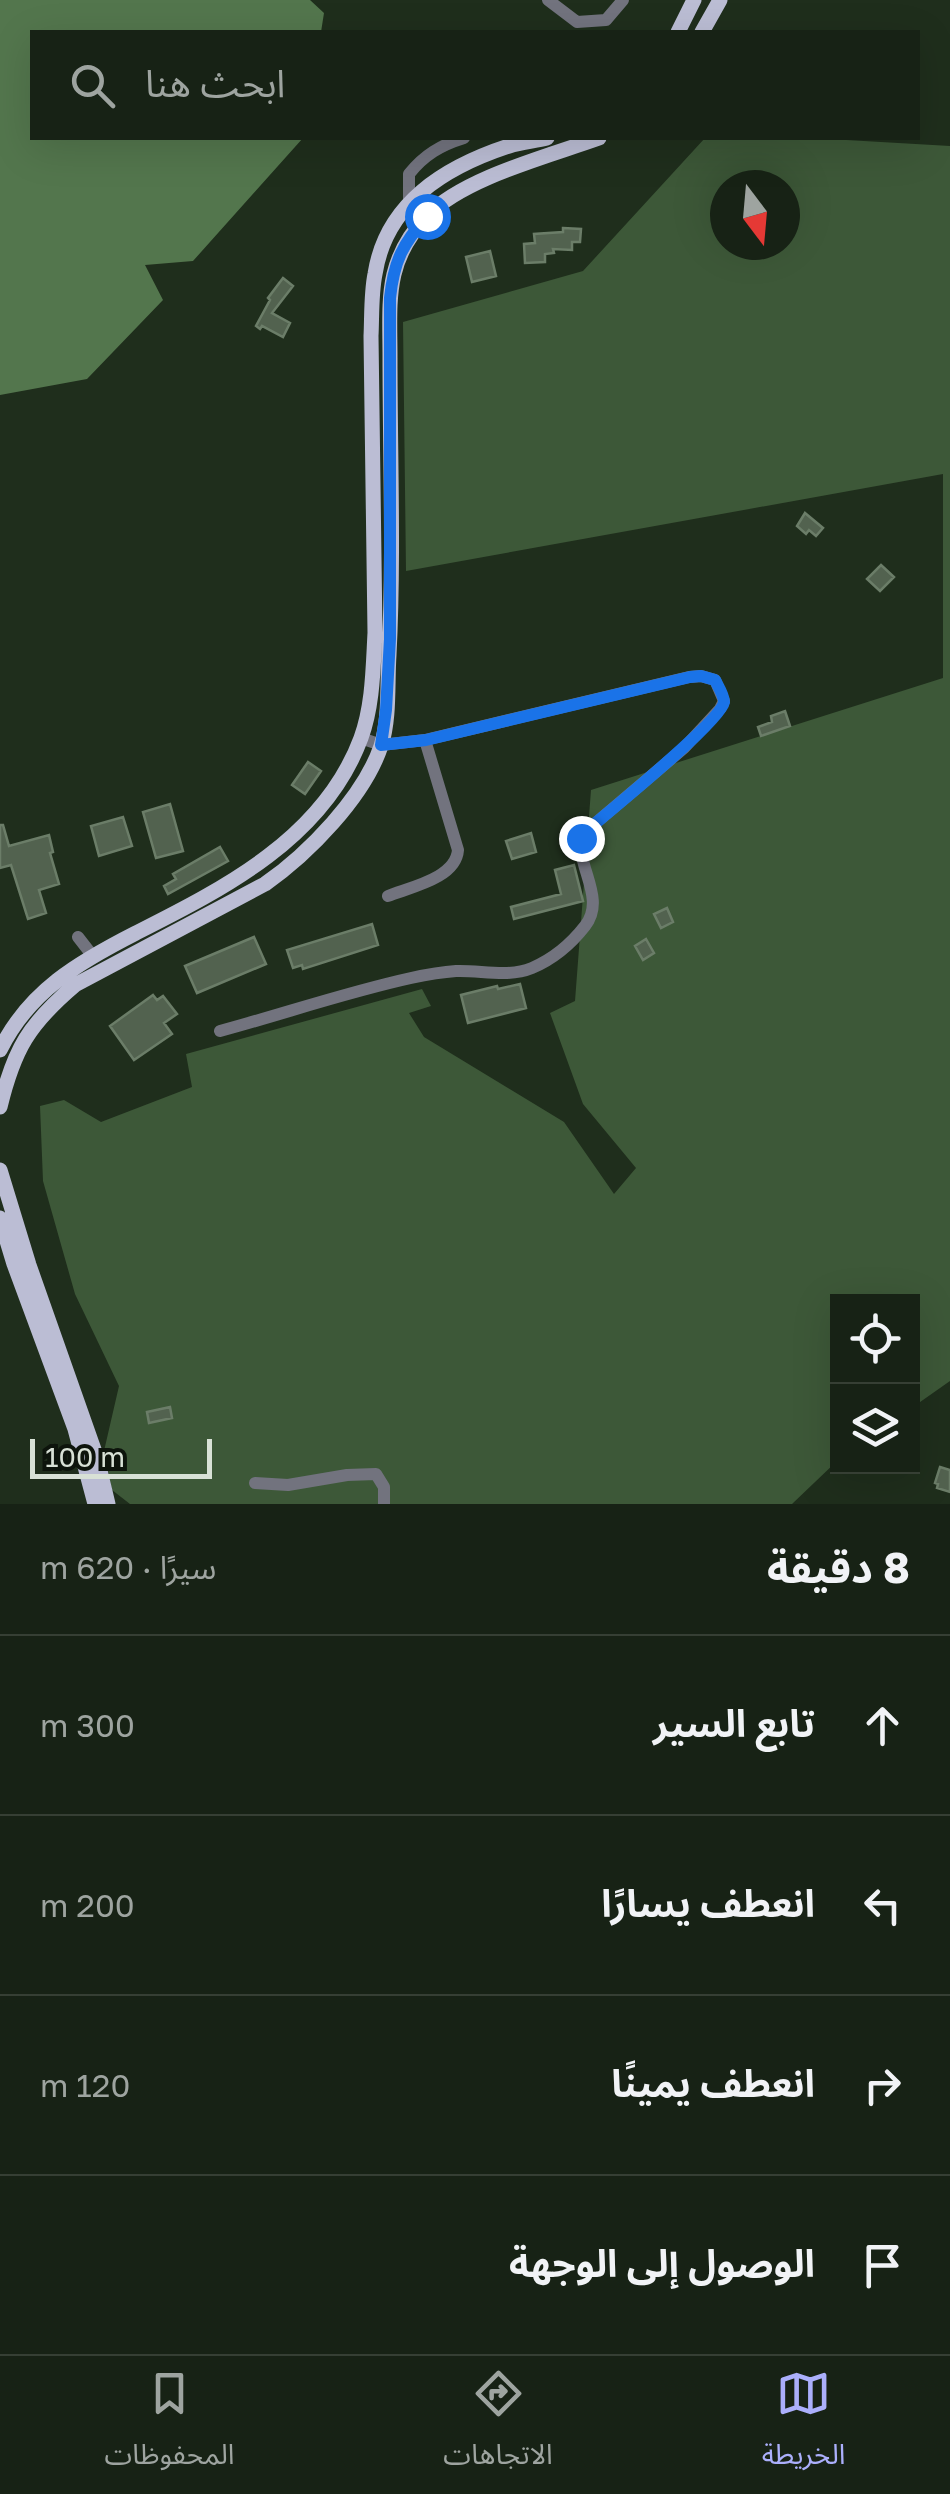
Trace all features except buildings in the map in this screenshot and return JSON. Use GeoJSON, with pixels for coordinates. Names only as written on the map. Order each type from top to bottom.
{"type":"FeatureCollection","features":[{"type":"Feature","properties":{"kind":"main road"},"geometry":{"type":"LineString","coordinates":[[679,30],[694,0]]}},
{"type":"Feature","properties":{"kind":"main road"},"geometry":{"type":"LineString","coordinates":[[703,30],[720,0]]}},
{"type":"Feature","properties":{"kind":"main road"},"geometry":{"type":"LineString","coordinates":[[0,1107],[16,1053],[38,1019],[75,985],[264,884],[293,864],[330,826],[368,775],[381,745],[390,639],[390,319],[397,260],[413,232],[450,196],[594,140]]}},
{"type":"Feature","properties":{"kind":"main road"},"geometry":{"type":"LineString","coordinates":[[0,1050],[16,1021],[41,994],[92,955],[228,884],[268,858],[341,780],[360,738],[371,688],[375,633],[371,336],[379,254],[386,234],[410,201],[435,179],[505,142]]}},
{"type":"Feature","properties":{"kind":"main road"},"geometry":{"type":"LineString","coordinates":[[92,955],[100,972]]}},
{"type":"Feature","properties":{"kind":"main road"},"geometry":{"type":"LineString","coordinates":[[0,1170],[97,1458],[108,1504]]}},
{"type":"Feature","properties":{"kind":"main road"},"geometry":{"type":"LineString","coordinates":[[0,1218],[75,1429],[95,1504]]}},
{"type":"Feature","properties":{"kind":"street"},"geometry":{"type":"LineString","coordinates":[[548,0],[577,22],[606,20],[623,0]]}},
{"type":"Feature","properties":{"kind":"street"},"geometry":{"type":"LineString","coordinates":[[410,201],[409,174],[420,160],[459,140]]}},
{"type":"Feature","properties":{"kind":"street"},"geometry":{"type":"LineString","coordinates":[[220,1032],[412,978],[458,971],[499,974],[528,970],[556,955],[588,923],[593,906],[581,838],[684,748],[724,701],[715,680],[690,677],[426,740],[381,745],[360,738]]}},
{"type":"Feature","properties":{"kind":"street"},"geometry":{"type":"LineString","coordinates":[[388,896],[440,875],[458,858],[426,740]]}},
{"type":"Feature","properties":{"kind":"street"},"geometry":{"type":"LineString","coordinates":[[78,937],[92,955]]}},
{"type":"Feature","properties":{"kind":"street"},"geometry":{"type":"LineString","coordinates":[[255,1483],[288,1484],[376,1474],[384,1487],[384,1504]]}},
{"type":"Feature","properties":{"kind":"shaded area"},"geometry":{"type":"Polygon","coordinates":[[[0,0],[310,0],[324,13],[321,30],[30,30],[30,140],[301,140],[193,261],[145,265],[163,300],[87,379],[0,395],[0,0]]]}},
{"type":"Feature","properties":{"kind":"shaded area"},"geometry":{"type":"Polygon","coordinates":[[[703,140],[846,140],[950,146],[950,1381],[920,1402],[920,1294],[830,1294],[830,1468],[792,1504],[130,1504],[112,1490],[104,1451],[119,1386],[75,1294],[43,1181],[40,1106],[64,1100],[101,1122],[192,1087],[186,1054],[422,989],[431,1006],[409,1013],[424,1037],[564,1122],[614,1194],[636,1168],[583,1104],[550,1013],[575,1001],[591,790],[943,678],[943,474],[406,571],[403,322],[583,271],[703,140]]]}},
{"type":"Feature","properties":{"kind":"route"},"geometry":{"type":"LineString","coordinates":[[427,216],[397,260],[390,298],[390,639],[381,745],[426,740],[690,677],[715,680],[724,701],[720,710],[684,748],[581,838]]}}]}
